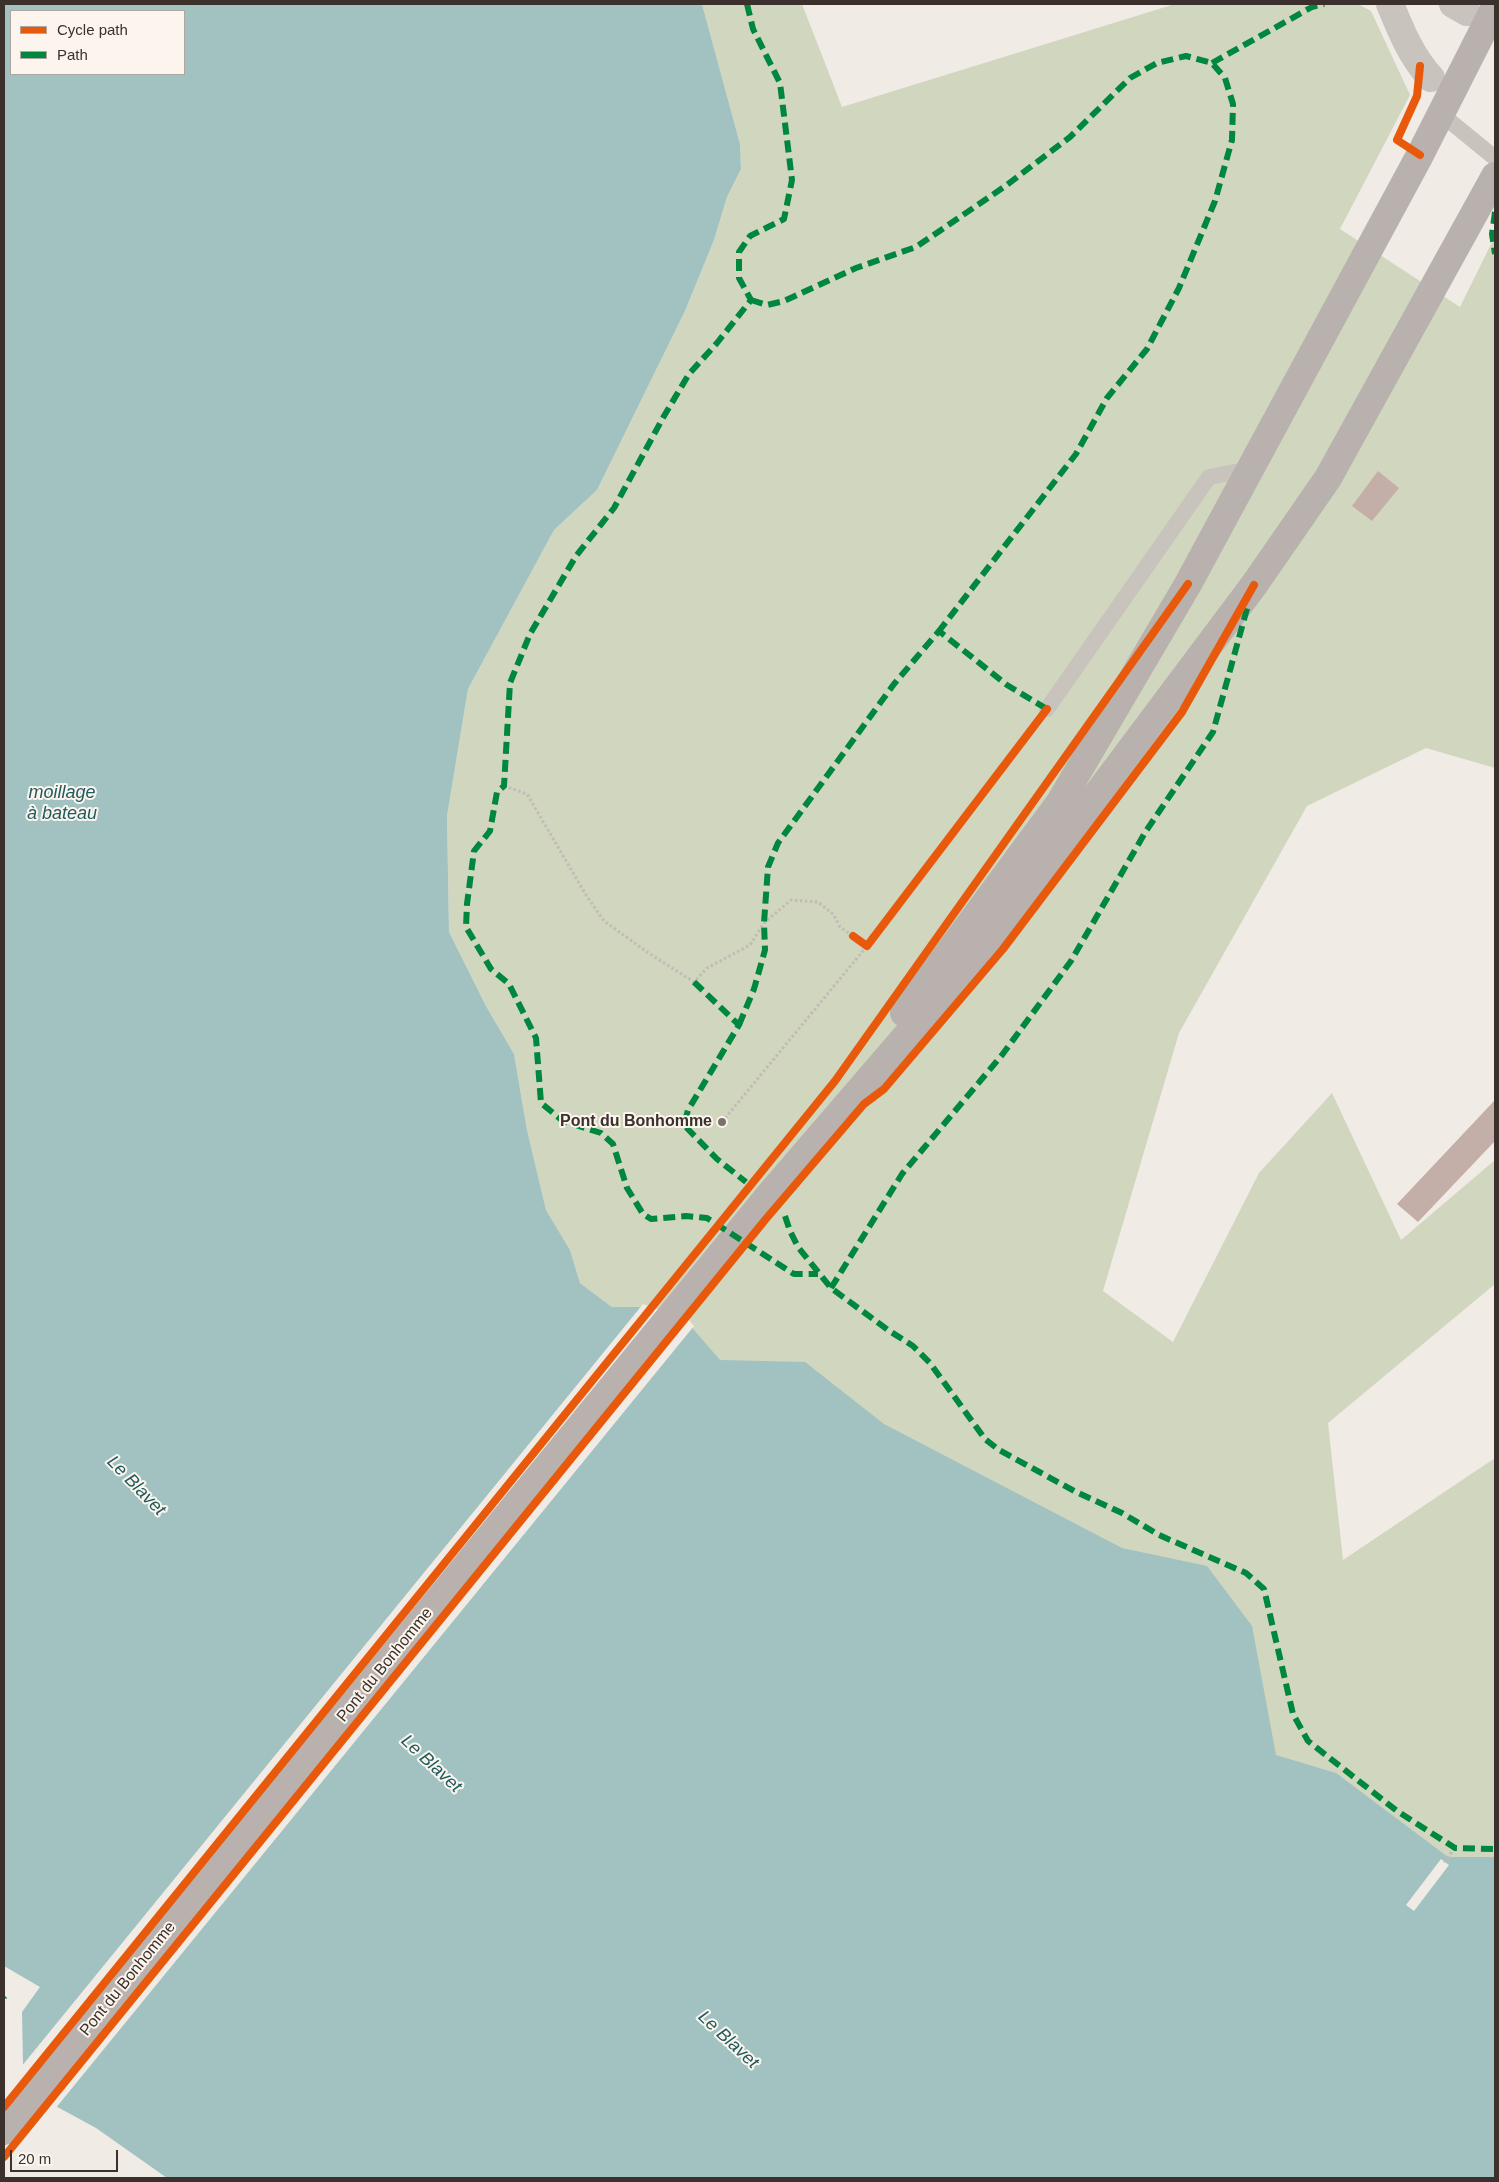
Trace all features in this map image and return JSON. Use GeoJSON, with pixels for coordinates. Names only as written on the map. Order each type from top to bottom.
{"type":"FeatureCollection","features":[{"type":"Feature","properties":{"kind":"main road"},"geometry":{"type":"LineString","coordinates":[[766,1199],[1060,802],[1188,584],[1441,114],[1495,6]]}},
{"type":"Feature","properties":{"kind":"main road"},"geometry":{"type":"LineString","coordinates":[[766,1199],[982,948],[1254,585],[1328,478],[1495,176]]}},
{"type":"Feature","properties":{"kind":"main road","name":"Pont du Bonhomme"},"geometry":{"type":"LineString","coordinates":[[4,2131],[766,1199]]}},
{"type":"Feature","properties":{"kind":"street"},"geometry":{"type":"LineString","coordinates":[[1390,4],[1408,47],[1420,66],[1431,78]]}},
{"type":"Feature","properties":{"kind":"lane"},"geometry":{"type":"LineString","coordinates":[[1441,114],[1495,158]]}},
{"type":"Feature","properties":{"kind":"lane"},"geometry":{"type":"LineString","coordinates":[[1047,709],[1209,477],[1250,469]]}},
{"type":"Feature","properties":{"kind":"path"},"geometry":{"type":"LineString","coordinates":[[504,786],[528,794],[586,895],[604,921],[647,952],[694,982],[707,968],[750,945],[764,922],[790,900],[818,902],[834,916],[840,927],[853,936]]}},
{"type":"Feature","properties":{"kind":"path"},"geometry":{"type":"LineString","coordinates":[[722,1122],[867,946]]}},
{"type":"Feature","properties":{"kind":"path"},"geometry":{"type":"LineString","coordinates":[[1444,1862],[1455,1848]]}},
{"type":"Feature","properties":{"kind":"green space"},"geometry":{"type":"Polygon","coordinates":[[[702,4],[802,4],[842,107],[1175,4],[1358,4],[1371,11],[1410,95],[1340,229],[1460,307],[1495,236],[1495,768],[1426,748],[1307,806],[1179,1033],[1103,1291],[1173,1342],[1259,1173],[1332,1093],[1401,1240],[1495,1160],[1495,1284],[1328,1423],[1343,1560],[1495,1458],[1495,2178],[644,1307],[612,1307],[580,1283],[570,1250],[546,1210],[527,1130],[514,1054],[486,1006],[449,932],[447,816],[468,689],[554,530],[597,490],[685,311],[714,240],[727,197],[741,169],[740,144],[702,4]]]}},
{"type":"Feature","properties":{"kind":"water"},"geometry":{"type":"Polygon","coordinates":[[[4,4],[702,4],[740,144],[741,169],[727,197],[714,240],[685,311],[597,490],[554,530],[468,689],[447,816],[449,932],[486,1006],[514,1054],[527,1130],[546,1210],[570,1250],[580,1283],[612,1307],[644,1307],[687,1322],[720,1360],[805,1362],[884,1424],[1122,1548],[1207,1566],[1252,1626],[1276,1755],[1336,1773],[1448,1857],[1495,1857],[1495,2178],[167,2178],[96,2128],[39,2097],[23,2065],[22,2012],[40,1987],[4,1966],[4,4]]]}},
{"type":"Feature","properties":{"kind":"pier"},"geometry":{"type":"Polygon","coordinates":[[[643,1304],[689,1320],[694,1326],[55,2109],[37,2099],[21,2067],[643,1304]]]}},
{"type":"Feature","properties":{"kind":"pier"},"geometry":{"type":"Polygon","coordinates":[[[1441,1859],[1449,1865],[1414,1911],[1406,1905],[1441,1859]]]}},
{"type":"Feature","properties":{"kind":"building"},"geometry":{"type":"Polygon","coordinates":[[[1378,471],[1399,488],[1372,521],[1352,506],[1378,471]]]}},
{"type":"Feature","properties":{"kind":"building"},"geometry":{"type":"Polygon","coordinates":[[[1495,1100],[1495,1141],[1418,1222],[1397,1204],[1495,1100]]]}},
{"type":"Feature","properties":{"kind":"marked path"},"geometry":{"type":"LineString","coordinates":[[747,4],[753,29],[780,83],[792,180],[784,219],[750,236],[739,252],[739,278],[751,300],[717,343],[689,374],[614,508],[576,556],[530,634],[510,683],[504,786],[497,792],[490,831],[474,851],[466,927],[491,969],[509,984],[536,1038],[541,1103],[563,1121],[601,1133],[613,1144],[627,1188],[643,1214],[651,1219],[686,1216],[707,1218],[794,1274],[818,1274]]}},
{"type":"Feature","properties":{"kind":"marked path"},"geometry":{"type":"LineString","coordinates":[[1212,63],[1312,7],[1324,4]]}},
{"type":"Feature","properties":{"kind":"marked path"},"geometry":{"type":"LineString","coordinates":[[751,300],[767,305],[784,301],[856,268],[916,247],[1004,187],[1070,137],[1130,78],[1157,63],[1186,56],[1212,63],[1225,78],[1233,104],[1232,140],[1215,201],[1179,288],[1147,349],[1107,398],[1076,454],[939,631]]}},
{"type":"Feature","properties":{"kind":"marked path"},"geometry":{"type":"LineString","coordinates":[[1495,212],[1492,234],[1495,254]]}},
{"type":"Feature","properties":{"kind":"marked path"},"geometry":{"type":"LineString","coordinates":[[831,1288],[902,1174],[1002,1055],[1071,961],[1146,831],[1213,732],[1248,605]]}},
{"type":"Feature","properties":{"kind":"marked path"},"geometry":{"type":"LineString","coordinates":[[739,1025],[754,989],[765,950],[764,923],[768,867],[778,843],[894,684],[939,631],[1007,685],[1047,709],[1046,711]]}},
{"type":"Feature","properties":{"kind":"marked path"},"geometry":{"type":"LineString","coordinates":[[694,982],[739,1025],[688,1110],[684,1125],[717,1159],[746,1182]]}},
{"type":"Feature","properties":{"kind":"marked path"},"geometry":{"type":"LineString","coordinates":[[785,1216],[798,1247],[831,1288],[913,1346],[930,1363],[985,1439],[999,1450],[1076,1492],[1122,1513],[1159,1535],[1246,1573],[1264,1589],[1293,1714],[1308,1741],[1397,1811],[1455,1848],[1495,1849]]}},
{"type":"Feature","properties":{"kind":"cycle path"},"geometry":{"type":"LineString","coordinates":[[1420,66],[1417,96],[1397,140],[1420,155]]}},
{"type":"Feature","properties":{"kind":"cycle path"},"geometry":{"type":"LineString","coordinates":[[4,2107],[835,1081],[1188,584]]}},
{"type":"Feature","properties":{"kind":"cycle path"},"geometry":{"type":"LineString","coordinates":[[4,2157],[765,1220],[864,1104],[884,1089],[1003,949],[1182,712],[1254,585]]}},
{"type":"Feature","properties":{"kind":"cycle path"},"geometry":{"type":"LineString","coordinates":[[853,936],[867,946],[1047,709]]}},
{"type":"Feature","properties":{"kind":"place","name":"Pont du Bonhomme"},"geometry":{"type":"Point","coordinates":[722,1122]}},
{"type":"Feature","properties":{"kind":"water label","name":"moillage à bateau"},"geometry":{"type":"Point","coordinates":[62,803]}},
{"type":"Feature","properties":{"kind":"water label","name":"Le Blavet"},"geometry":{"type":"Point","coordinates":[136,1486]}},
{"type":"Feature","properties":{"kind":"water label","name":"Le Blavet"},"geometry":{"type":"Point","coordinates":[431,1764]}},
{"type":"Feature","properties":{"kind":"water label","name":"Le Blavet"},"geometry":{"type":"Point","coordinates":[728,2040]}}]}
